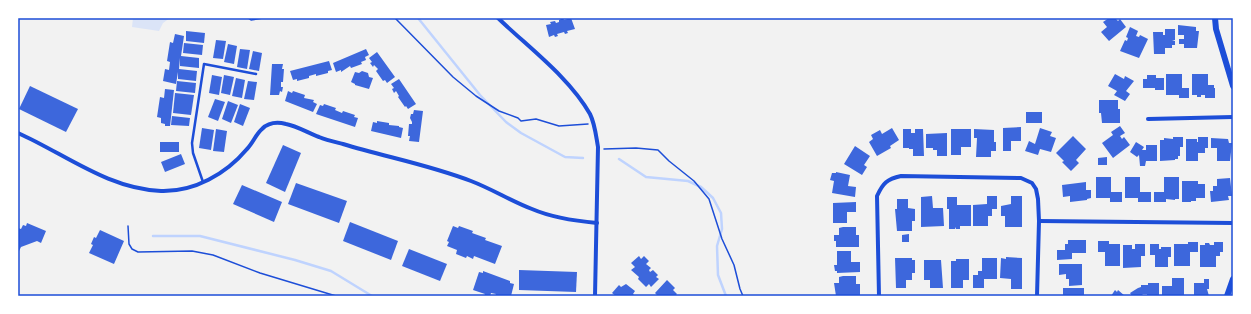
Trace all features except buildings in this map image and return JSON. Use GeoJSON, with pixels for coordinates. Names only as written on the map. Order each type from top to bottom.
{"type":"FeatureCollection","features":[{"type":"Feature","properties":{"kind":"street"},"geometry":{"type":"LineString","coordinates":[[498,18],[566,81],[590,114],[594,124],[598,150],[596,296]]}},
{"type":"Feature","properties":{"kind":"street"},"geometry":{"type":"LineString","coordinates":[[1215,18],[1216,29],[1233,86]]}},
{"type":"Feature","properties":{"kind":"street"},"geometry":{"type":"LineString","coordinates":[[1148,119],[1233,117]]}},
{"type":"Feature","properties":{"kind":"street"},"geometry":{"type":"LineString","coordinates":[[18,133],[115,182],[138,188],[162,191],[182,190],[203,182],[225,170],[248,149],[262,129],[274,122],[287,124],[320,138],[440,170],[473,181],[533,210],[563,219],[597,223]]}},
{"type":"Feature","properties":{"kind":"street"},"geometry":{"type":"LineString","coordinates":[[879,296],[877,196],[881,186],[894,178],[901,176],[1021,178],[1032,183],[1036,189],[1038,199],[1039,221],[1037,296]]}},
{"type":"Feature","properties":{"kind":"street"},"geometry":{"type":"LineString","coordinates":[[1039,221],[1233,223]]}},
{"type":"Feature","properties":{"kind":"street"},"geometry":{"type":"LineString","coordinates":[[1227,296],[1233,279]]}},
{"type":"Feature","properties":{"kind":"lane"},"geometry":{"type":"LineString","coordinates":[[203,182],[193,153],[192,143],[204,64],[256,74]]}},
{"type":"Feature","properties":{"kind":"path"},"geometry":{"type":"LineString","coordinates":[[248,18],[251,20],[263,18]]}},
{"type":"Feature","properties":{"kind":"path"},"geometry":{"type":"LineString","coordinates":[[396,18],[453,77],[476,96],[499,111],[518,118],[521,121],[536,119],[559,126],[594,124]]}},
{"type":"Feature","properties":{"kind":"path"},"geometry":{"type":"LineString","coordinates":[[598,150],[636,148],[658,150],[694,181],[709,199],[722,239],[734,265],[740,290],[743,296]]}},
{"type":"Feature","properties":{"kind":"path"},"geometry":{"type":"LineString","coordinates":[[128,226],[129,244],[132,249],[138,252],[192,251],[213,255],[260,273],[336,296]]}},
{"type":"Feature","properties":{"kind":"shaded area"},"geometry":{"type":"Polygon","coordinates":[[[133,18],[170,18],[163,23],[159,31],[132,27],[133,18]]]}},
{"type":"Feature","properties":{"kind":"waterway"},"geometry":{"type":"LineString","coordinates":[[418,18],[480,95],[506,122],[521,133],[565,157],[583,158]]}},
{"type":"Feature","properties":{"kind":"waterway"},"geometry":{"type":"LineString","coordinates":[[619,159],[646,177],[688,181],[701,187],[713,198],[721,213],[722,229],[717,246],[718,275],[726,296]]}},
{"type":"Feature","properties":{"kind":"waterway"},"geometry":{"type":"LineString","coordinates":[[153,236],[200,236],[295,260],[331,271],[372,296]]}}]}
